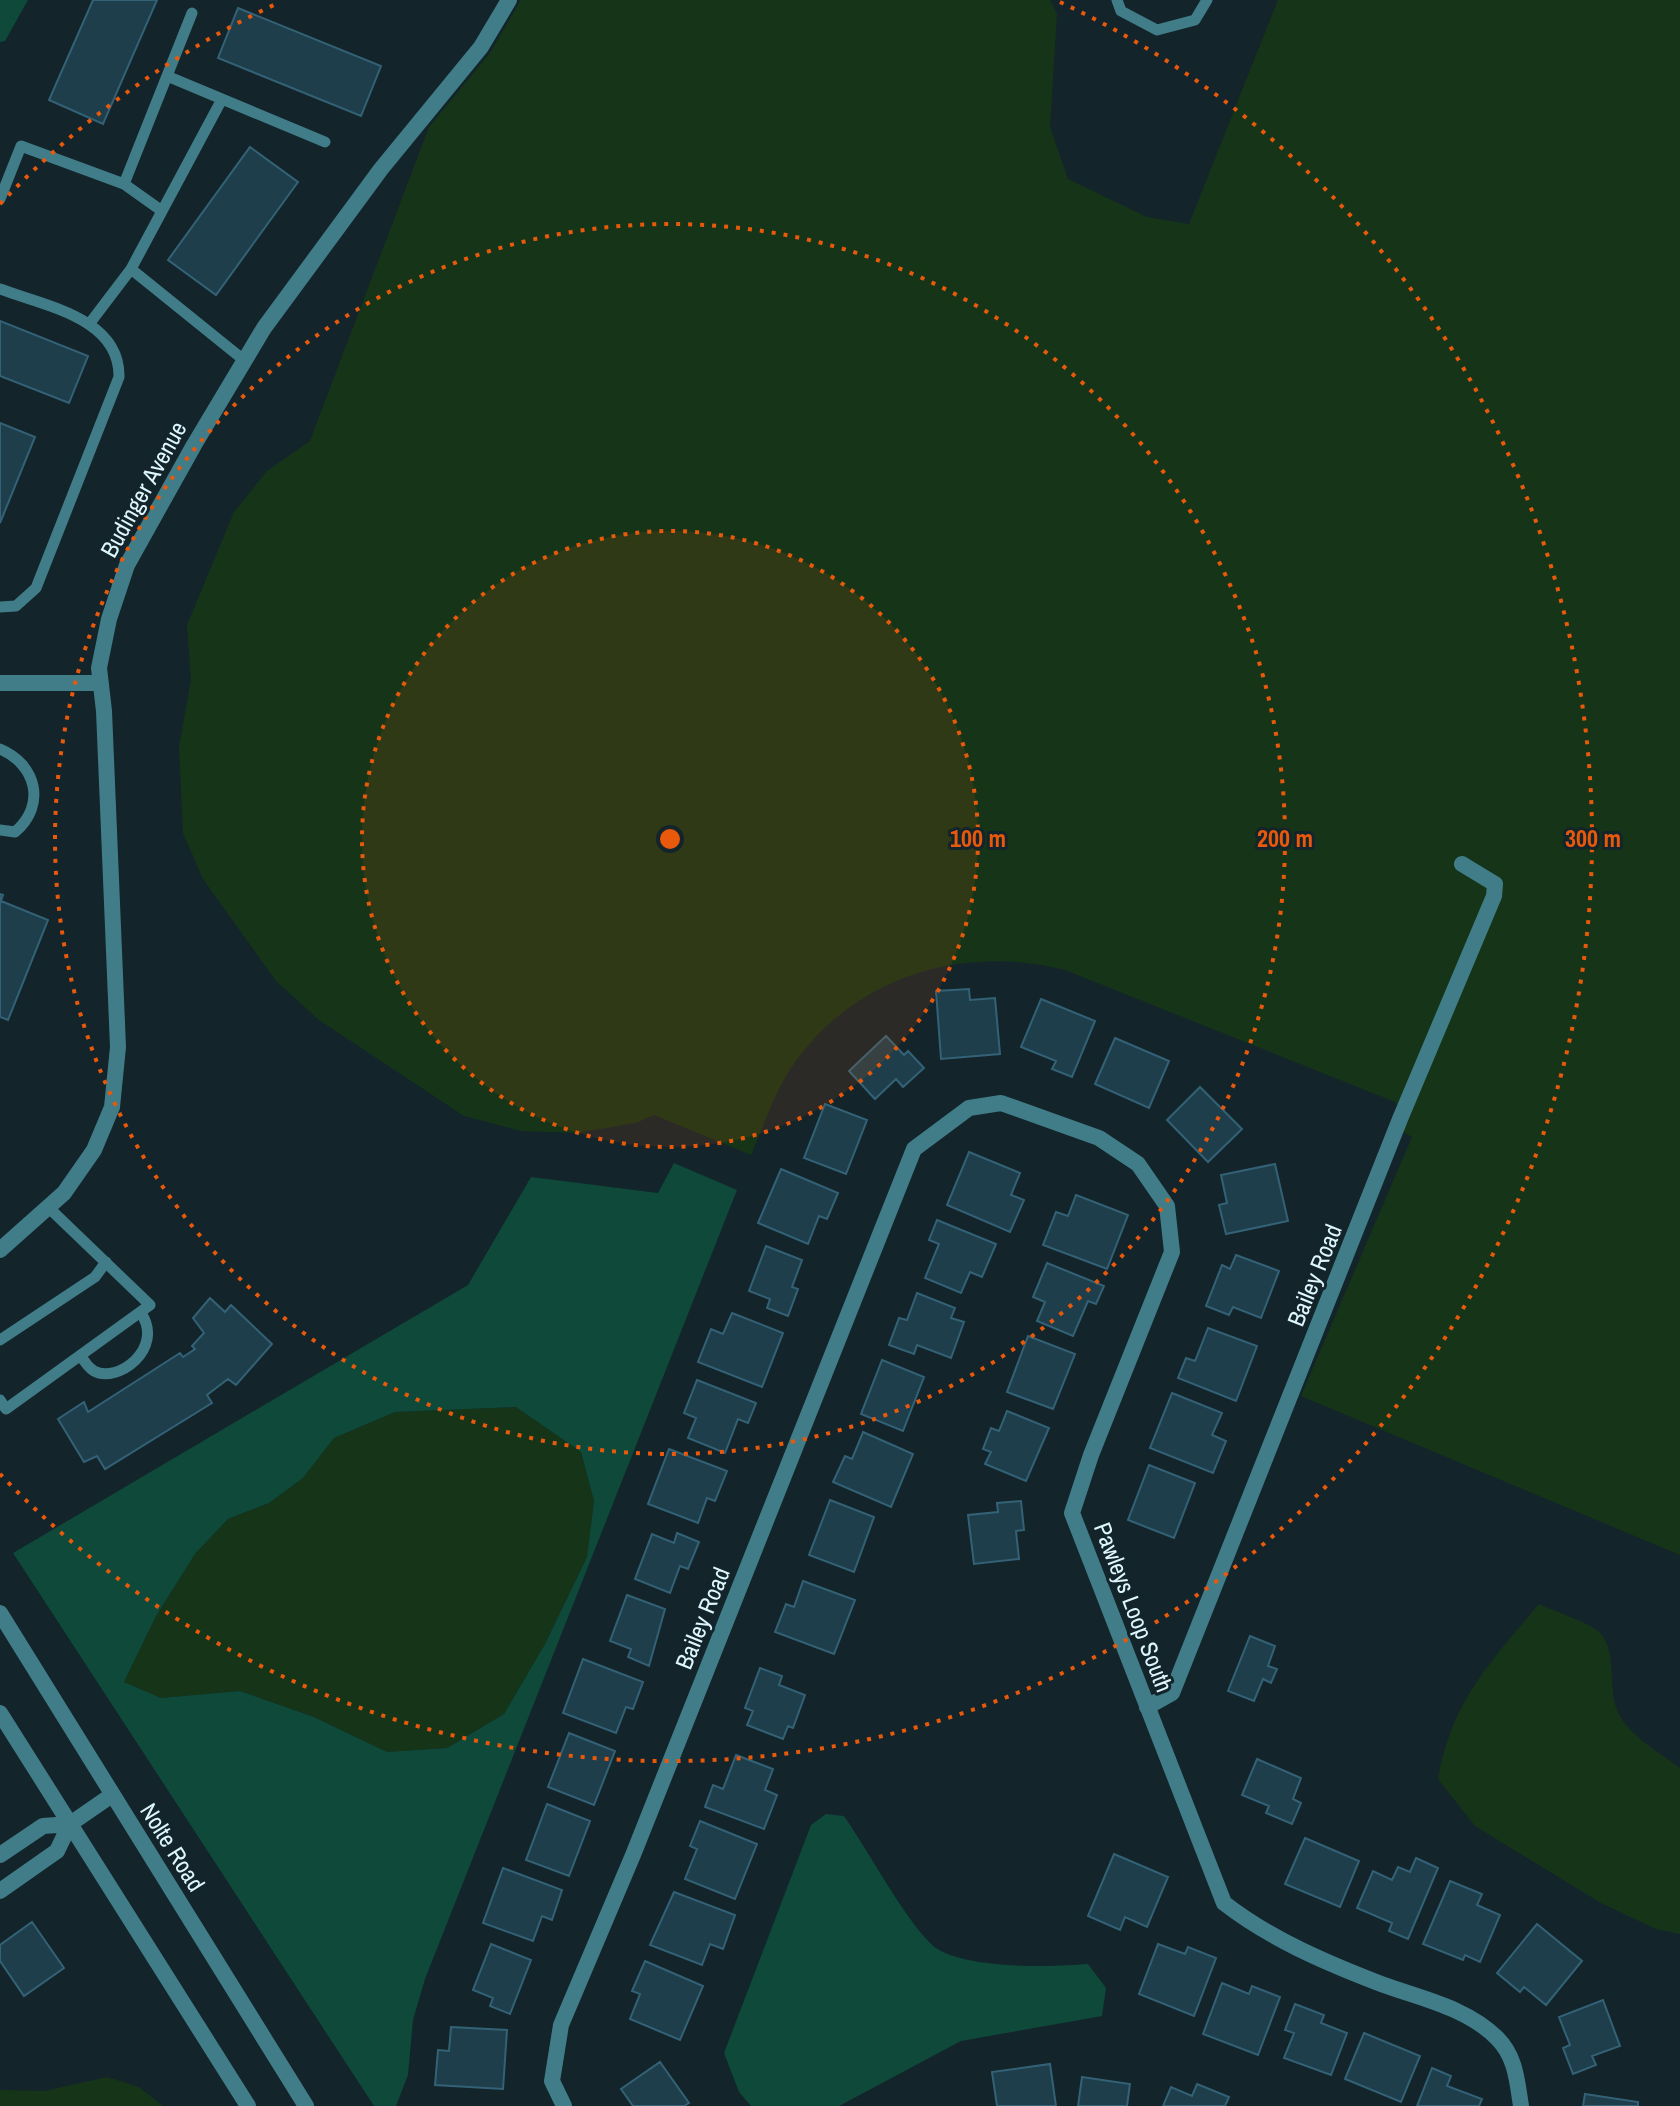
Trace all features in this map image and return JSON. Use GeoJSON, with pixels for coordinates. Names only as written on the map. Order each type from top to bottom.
{"type":"FeatureCollection","features":[{"type":"Feature","properties":{"kind":"street","name":"Budinger Avenue"},"geometry":{"type":"LineString","coordinates":[[1,1248],[64,1193],[94,1150],[112,1107],[116,1062],[99,668],[109,619],[127,565],[245,361],[381,169],[481,47],[509,0]]}},
{"type":"Feature","properties":{"kind":"street"},"geometry":{"type":"LineString","coordinates":[[0,683],[100,683]]}},
{"type":"Feature","properties":{"kind":"street","name":"Bailey Road"},"geometry":{"type":"LineString","coordinates":[[1147,1707],[1172,1693],[1400,1119],[1494,896],[1495,884],[1462,864]]}},
{"type":"Feature","properties":{"kind":"street","name":"Pawleys Loop South"},"geometry":{"type":"LineString","coordinates":[[914,1149],[969,1108],[1001,1103],[1099,1138],[1138,1164],[1167,1206],[1172,1252],[1091,1455],[1072,1513],[1224,1903],[1261,1931],[1374,1982],[1469,2015],[1498,2039],[1515,2064],[1521,2106]]}},
{"type":"Feature","properties":{"kind":"street","name":"Bailey Road"},"geometry":{"type":"LineString","coordinates":[[564,2106],[552,2081],[561,2025],[633,1855],[914,1149]]}},
{"type":"Feature","properties":{"kind":"street","name":"Nolte Road"},"geometry":{"type":"LineString","coordinates":[[0,1613],[306,2106]]}},
{"type":"Feature","properties":{"kind":"street"},"geometry":{"type":"LineString","coordinates":[[0,1713],[248,2106]]}},
{"type":"Feature","properties":{"kind":"street"},"geometry":{"type":"LineString","coordinates":[[0,1891],[57,1851],[70,1824],[112,1795]]}},
{"type":"Feature","properties":{"kind":"street"},"geometry":{"type":"LineString","coordinates":[[0,1855],[43,1826],[70,1824]]}},
{"type":"Feature","properties":{"kind":"lane"},"geometry":{"type":"LineString","coordinates":[[1117,0],[1121,11],[1157,30],[1195,20],[1207,0]]}},
{"type":"Feature","properties":{"kind":"lane"},"geometry":{"type":"LineString","coordinates":[[124,184],[192,13]]}},
{"type":"Feature","properties":{"kind":"lane"},"geometry":{"type":"LineString","coordinates":[[167,76],[325,142]]}},
{"type":"Feature","properties":{"kind":"lane"},"geometry":{"type":"LineString","coordinates":[[90,323],[131,269],[221,101]]}},
{"type":"Feature","properties":{"kind":"lane"},"geometry":{"type":"LineString","coordinates":[[0,199],[21,146],[124,184],[162,211]]}},
{"type":"Feature","properties":{"kind":"lane"},"geometry":{"type":"LineString","coordinates":[[131,269],[245,361]]}},
{"type":"Feature","properties":{"kind":"lane"},"geometry":{"type":"LineString","coordinates":[[0,289],[90,323],[108,341],[119,359],[119,377],[36,588],[16,606],[0,607]]}},
{"type":"Feature","properties":{"kind":"lane"},"geometry":{"type":"LineString","coordinates":[[0,749],[16,755],[33,775],[34,798],[28,821],[15,832],[0,830]]}},
{"type":"Feature","properties":{"kind":"lane"},"geometry":{"type":"LineString","coordinates":[[0,1400],[6,1409],[150,1305],[48,1207]]}},
{"type":"Feature","properties":{"kind":"lane"},"geometry":{"type":"LineString","coordinates":[[0,1340],[95,1277],[106,1262]]}},
{"type":"Feature","properties":{"kind":"lane"},"geometry":{"type":"LineString","coordinates":[[81,1356],[93,1371],[102,1373],[114,1372],[134,1360],[146,1349],[150,1335],[141,1313]]}},
{"type":"Feature","properties":{"kind":"shaded area"},"geometry":{"type":"Polygon","coordinates":[[[0,0],[28,0],[5,41],[0,42],[0,0]]]}},
{"type":"Feature","properties":{"kind":"shaded area"},"geometry":{"type":"Polygon","coordinates":[[[521,0],[1050,0],[1057,14],[1050,127],[1068,179],[1147,217],[1189,224],[1278,0],[1680,0],[1680,1555],[1301,1396],[1412,1137],[1395,1128],[1399,1106],[1395,1102],[1065,970],[1025,963],[986,961],[948,966],[910,976],[875,991],[843,1012],[814,1039],[789,1071],[751,1155],[654,1115],[636,1123],[576,1133],[521,1131],[464,1116],[319,1020],[276,981],[203,879],[183,833],[179,747],[191,680],[187,625],[234,512],[267,471],[310,441],[429,127],[490,53],[521,0]]]}},
{"type":"Feature","properties":{"kind":"shaded area"},"geometry":{"type":"Polygon","coordinates":[[[674,1163],[737,1190],[425,1979],[413,2020],[408,2075],[396,2106],[374,2106],[13,1553],[468,1285],[531,1177],[658,1193],[674,1163]],[[516,1407],[395,1412],[334,1438],[303,1478],[269,1503],[228,1519],[195,1554],[156,1616],[124,1682],[161,1698],[240,1691],[314,1717],[387,1752],[447,1748],[504,1714],[545,1644],[587,1557],[594,1501],[581,1452],[516,1407]]]}},
{"type":"Feature","properties":{"kind":"shaded area"},"geometry":{"type":"Polygon","coordinates":[[[516,1407],[581,1452],[594,1501],[587,1557],[545,1644],[504,1714],[447,1748],[387,1752],[314,1717],[240,1691],[161,1698],[124,1682],[156,1616],[195,1554],[228,1519],[269,1503],[303,1478],[334,1438],[395,1412],[516,1407]]]}},
{"type":"Feature","properties":{"kind":"shaded area"},"geometry":{"type":"Polygon","coordinates":[[[1539,1604],[1600,1633],[1609,1650],[1614,1700],[1622,1719],[1644,1742],[1680,1768],[1680,1934],[1656,1929],[1601,1903],[1475,1826],[1438,1779],[1444,1751],[1463,1704],[1489,1664],[1539,1604]]]}},
{"type":"Feature","properties":{"kind":"shaded area"},"geometry":{"type":"Polygon","coordinates":[[[826,1814],[844,1816],[898,1901],[931,1944],[962,1959],[983,1963],[1030,1966],[1088,1964],[1106,1988],[1102,2016],[961,2041],[839,2106],[751,2106],[739,2092],[724,2053],[811,1825],[826,1814]]]}},
{"type":"Feature","properties":{"kind":"shaded area"},"geometry":{"type":"Polygon","coordinates":[[[107,2077],[139,2087],[163,2106],[0,2106],[0,2090],[45,2091],[107,2077]]]}},
{"type":"Feature","properties":{"kind":"building"},"geometry":{"type":"Polygon","coordinates":[[[93,0],[157,0],[103,124],[49,100],[93,0]]]}},
{"type":"Feature","properties":{"kind":"building"},"geometry":{"type":"Polygon","coordinates":[[[238,8],[381,66],[361,116],[218,58],[238,8]]]}},
{"type":"Feature","properties":{"kind":"building"},"geometry":{"type":"Polygon","coordinates":[[[250,147],[298,182],[216,295],[168,260],[250,147]]]}},
{"type":"Feature","properties":{"kind":"building"},"geometry":{"type":"Polygon","coordinates":[[[0,321],[88,356],[69,403],[0,376],[0,321]]]}},
{"type":"Feature","properties":{"kind":"building"},"geometry":{"type":"Polygon","coordinates":[[[0,423],[35,437],[0,523],[0,423]]]}},
{"type":"Feature","properties":{"kind":"building"},"geometry":{"type":"Polygon","coordinates":[[[0,894],[3,895],[1,901],[48,920],[8,1020],[0,1017],[0,894]]]}},
{"type":"Feature","properties":{"kind":"building"},"geometry":{"type":"Polygon","coordinates":[[[969,989],[970,1000],[995,998],[1000,1054],[941,1059],[936,991],[969,989]]]}},
{"type":"Feature","properties":{"kind":"building"},"geometry":{"type":"Polygon","coordinates":[[[1041,999],[1095,1021],[1072,1077],[1052,1069],[1056,1061],[1021,1047],[1041,999]]]}},
{"type":"Feature","properties":{"kind":"building"},"geometry":{"type":"Polygon","coordinates":[[[886,1036],[904,1055],[908,1051],[924,1068],[903,1087],[896,1079],[875,1099],[849,1071],[886,1036]]]}},
{"type":"Feature","properties":{"kind":"building"},"geometry":{"type":"Polygon","coordinates":[[[1115,1038],[1169,1061],[1149,1108],[1095,1084],[1115,1038]]]}},
{"type":"Feature","properties":{"kind":"building"},"geometry":{"type":"Polygon","coordinates":[[[1200,1087],[1242,1129],[1208,1162],[1167,1120],[1200,1087]]]}},
{"type":"Feature","properties":{"kind":"building"},"geometry":{"type":"Polygon","coordinates":[[[825,1104],[867,1120],[846,1174],[804,1158],[825,1104]]]}},
{"type":"Feature","properties":{"kind":"building"},"geometry":{"type":"Polygon","coordinates":[[[969,1152],[1020,1173],[1011,1195],[1024,1200],[1010,1232],[947,1205],[969,1152]]]}},
{"type":"Feature","properties":{"kind":"building"},"geometry":{"type":"Polygon","coordinates":[[[1275,1164],[1288,1221],[1226,1234],[1219,1205],[1227,1203],[1221,1175],[1275,1164]]]}},
{"type":"Feature","properties":{"kind":"building"},"geometry":{"type":"Polygon","coordinates":[[[781,1169],[838,1193],[827,1219],[819,1216],[808,1244],[758,1223],[781,1169]]]}},
{"type":"Feature","properties":{"kind":"building"},"geometry":{"type":"Polygon","coordinates":[[[1076,1195],[1128,1215],[1107,1269],[1043,1245],[1056,1212],[1068,1216],[1076,1195]]]}},
{"type":"Feature","properties":{"kind":"building"},"geometry":{"type":"Polygon","coordinates":[[[937,1220],[996,1244],[982,1277],[970,1272],[961,1293],[925,1278],[939,1244],[929,1240],[937,1220]]]}},
{"type":"Feature","properties":{"kind":"building"},"geometry":{"type":"Polygon","coordinates":[[[766,1246],[802,1260],[792,1287],[798,1289],[788,1316],[767,1308],[770,1299],[749,1291],[766,1246]]]}},
{"type":"Feature","properties":{"kind":"building"},"geometry":{"type":"Polygon","coordinates":[[[1236,1255],[1279,1271],[1261,1318],[1233,1307],[1229,1315],[1206,1306],[1222,1265],[1230,1269],[1236,1255]]]}},
{"type":"Feature","properties":{"kind":"building"},"geometry":{"type":"Polygon","coordinates":[[[1047,1263],[1104,1286],[1096,1304],[1088,1301],[1073,1336],[1037,1321],[1045,1302],[1033,1297],[1047,1263]]]}},
{"type":"Feature","properties":{"kind":"building"},"geometry":{"type":"Polygon","coordinates":[[[917,1293],[955,1308],[951,1318],[964,1322],[951,1358],[917,1345],[914,1354],[889,1345],[899,1318],[907,1320],[917,1293]]]}},
{"type":"Feature","properties":{"kind":"building"},"geometry":{"type":"Polygon","coordinates":[[[210,1298],[225,1312],[231,1305],[272,1344],[236,1385],[228,1379],[207,1395],[212,1403],[105,1469],[97,1456],[84,1462],[58,1419],[84,1402],[88,1412],[180,1353],[183,1357],[195,1349],[192,1346],[204,1333],[193,1318],[210,1298]]]}},
{"type":"Feature","properties":{"kind":"building"},"geometry":{"type":"Polygon","coordinates":[[[732,1313],[783,1333],[762,1387],[698,1362],[711,1329],[723,1334],[732,1313]]]}},
{"type":"Feature","properties":{"kind":"building"},"geometry":{"type":"Polygon","coordinates":[[[1208,1328],[1257,1346],[1236,1401],[1178,1378],[1186,1358],[1195,1361],[1208,1328]]]}},
{"type":"Feature","properties":{"kind":"building"},"geometry":{"type":"Polygon","coordinates":[[[1028,1336],[1075,1354],[1053,1409],[1007,1392],[1028,1336]]]}},
{"type":"Feature","properties":{"kind":"building"},"geometry":{"type":"Polygon","coordinates":[[[882,1360],[924,1377],[903,1431],[861,1414],[882,1360]]]}},
{"type":"Feature","properties":{"kind":"building"},"geometry":{"type":"Polygon","coordinates":[[[697,1380],[756,1403],[748,1423],[738,1419],[725,1453],[688,1438],[696,1418],[684,1413],[697,1380]]]}},
{"type":"Feature","properties":{"kind":"building"},"geometry":{"type":"Polygon","coordinates":[[[1172,1393],[1222,1413],[1212,1435],[1226,1441],[1213,1473],[1150,1448],[1172,1393]]]}},
{"type":"Feature","properties":{"kind":"building"},"geometry":{"type":"Polygon","coordinates":[[[1007,1411],[1049,1428],[1026,1481],[985,1464],[991,1452],[983,1449],[991,1428],[999,1431],[1007,1411]]]}},
{"type":"Feature","properties":{"kind":"building"},"geometry":{"type":"Polygon","coordinates":[[[863,1432],[913,1454],[891,1507],[833,1482],[845,1456],[852,1459],[863,1432]]]}},
{"type":"Feature","properties":{"kind":"building"},"geometry":{"type":"Polygon","coordinates":[[[669,1449],[727,1471],[715,1501],[707,1498],[698,1523],[648,1504],[669,1449]]]}},
{"type":"Feature","properties":{"kind":"building"},"geometry":{"type":"Polygon","coordinates":[[[1149,1465],[1195,1483],[1174,1538],[1128,1520],[1149,1465]]]}},
{"type":"Feature","properties":{"kind":"building"},"geometry":{"type":"Polygon","coordinates":[[[830,1500],[874,1517],[854,1572],[809,1555],[830,1500]]]}},
{"type":"Feature","properties":{"kind":"building"},"geometry":{"type":"Polygon","coordinates":[[[1021,1501],[1024,1530],[1016,1531],[1019,1559],[974,1564],[968,1515],[998,1512],[997,1503],[1021,1501]]]}},
{"type":"Feature","properties":{"kind":"building"},"geometry":{"type":"Polygon","coordinates":[[[677,1533],[699,1542],[688,1569],[680,1566],[670,1593],[635,1579],[652,1534],[674,1543],[677,1533]]]}},
{"type":"Feature","properties":{"kind":"building"},"geometry":{"type":"Polygon","coordinates":[[[803,1581],[855,1600],[834,1654],[775,1632],[786,1604],[794,1607],[803,1581]]]}},
{"type":"Feature","properties":{"kind":"building"},"geometry":{"type":"Polygon","coordinates":[[[627,1595],[665,1609],[649,1666],[628,1657],[631,1649],[610,1641],[627,1595]]]}},
{"type":"Feature","properties":{"kind":"building"},"geometry":{"type":"Polygon","coordinates":[[[1250,1636],[1275,1646],[1268,1666],[1277,1669],[1271,1683],[1263,1679],[1254,1701],[1228,1691],[1250,1636]]]}},
{"type":"Feature","properties":{"kind":"building"},"geometry":{"type":"Polygon","coordinates":[[[583,1659],[643,1682],[633,1709],[626,1707],[616,1733],[563,1713],[583,1659]]]}},
{"type":"Feature","properties":{"kind":"building"},"geometry":{"type":"Polygon","coordinates":[[[760,1668],[782,1676],[779,1685],[805,1695],[793,1728],[788,1726],[783,1739],[747,1725],[753,1711],[745,1708],[760,1668]]]}},
{"type":"Feature","properties":{"kind":"building"},"geometry":{"type":"Polygon","coordinates":[[[569,1733],[615,1751],[594,1805],[548,1787],[569,1733]]]}},
{"type":"Feature","properties":{"kind":"building"},"geometry":{"type":"Polygon","coordinates":[[[736,1755],[773,1769],[765,1790],[777,1795],[764,1829],[705,1807],[713,1785],[723,1789],[736,1755]]]}},
{"type":"Feature","properties":{"kind":"building"},"geometry":{"type":"Polygon","coordinates":[[[1257,1759],[1301,1778],[1293,1799],[1301,1803],[1292,1824],[1266,1813],[1269,1806],[1242,1795],[1257,1759]]]}},
{"type":"Feature","properties":{"kind":"building"},"geometry":{"type":"Polygon","coordinates":[[[547,1804],[590,1821],[569,1876],[526,1860],[547,1804]]]}},
{"type":"Feature","properties":{"kind":"building"},"geometry":{"type":"Polygon","coordinates":[[[700,1821],[757,1844],[735,1899],[685,1879],[697,1849],[690,1846],[700,1821]]]}},
{"type":"Feature","properties":{"kind":"building"},"geometry":{"type":"Polygon","coordinates":[[[1305,1838],[1359,1861],[1340,1907],[1285,1884],[1305,1838]]]}},
{"type":"Feature","properties":{"kind":"building"},"geometry":{"type":"Polygon","coordinates":[[[1114,1854],[1168,1877],[1147,1927],[1125,1917],[1120,1930],[1088,1916],[1114,1854]]]}},
{"type":"Feature","properties":{"kind":"building"},"geometry":{"type":"Polygon","coordinates":[[[1416,1858],[1438,1868],[1408,1939],[1389,1931],[1392,1923],[1357,1908],[1373,1871],[1392,1880],[1398,1867],[1410,1872],[1416,1858]]]}},
{"type":"Feature","properties":{"kind":"building"},"geometry":{"type":"Polygon","coordinates":[[[503,1868],[562,1890],[552,1920],[542,1916],[533,1941],[483,1923],[503,1868]]]}},
{"type":"Feature","properties":{"kind":"building"},"geometry":{"type":"Polygon","coordinates":[[[1450,1881],[1482,1894],[1477,1905],[1500,1915],[1480,1962],[1465,1955],[1463,1960],[1423,1944],[1450,1881]]]}},
{"type":"Feature","properties":{"kind":"building"},"geometry":{"type":"Polygon","coordinates":[[[674,1892],[735,1915],[723,1949],[710,1944],[702,1965],[650,1945],[674,1892]]]}},
{"type":"Feature","properties":{"kind":"building"},"geometry":{"type":"Polygon","coordinates":[[[32,1922],[64,1968],[24,1996],[0,1961],[0,1945],[32,1922]]]}},
{"type":"Feature","properties":{"kind":"building"},"geometry":{"type":"Polygon","coordinates":[[[1537,1924],[1582,1961],[1546,2005],[1524,1987],[1520,1992],[1497,1973],[1537,1924]]]}},
{"type":"Feature","properties":{"kind":"building"},"geometry":{"type":"Polygon","coordinates":[[[491,1944],[531,1960],[510,2014],[490,2006],[493,1998],[473,1990],[491,1944]]]}},
{"type":"Feature","properties":{"kind":"building"},"geometry":{"type":"Polygon","coordinates":[[[1158,1944],[1185,1954],[1188,1947],[1216,1958],[1194,2016],[1139,1994],[1158,1944]]]}},
{"type":"Feature","properties":{"kind":"building"},"geometry":{"type":"Polygon","coordinates":[[[645,1961],[703,1986],[680,2040],[630,2019],[640,1994],[632,1991],[645,1961]]]}},
{"type":"Feature","properties":{"kind":"building"},"geometry":{"type":"Polygon","coordinates":[[[1222,1983],[1249,1994],[1252,1986],[1280,1997],[1258,2055],[1203,2034],[1222,1983]]]}},
{"type":"Feature","properties":{"kind":"building"},"geometry":{"type":"Polygon","coordinates":[[[1603,2000],[1620,2046],[1592,2056],[1596,2065],[1573,2074],[1563,2048],[1570,2045],[1559,2017],[1603,2000]]]}},
{"type":"Feature","properties":{"kind":"building"},"geometry":{"type":"Polygon","coordinates":[[[1295,2004],[1324,2015],[1321,2023],[1347,2033],[1331,2075],[1284,2058],[1294,2033],[1285,2030],[1295,2004]]]}},
{"type":"Feature","properties":{"kind":"building"},"geometry":{"type":"Polygon","coordinates":[[[451,2027],[507,2030],[503,2089],[435,2085],[438,2050],[449,2051],[451,2027]]]}},
{"type":"Feature","properties":{"kind":"building"},"geometry":{"type":"Polygon","coordinates":[[[1364,2033],[1420,2056],[1401,2102],[1345,2079],[1364,2033]]]}},
{"type":"Feature","properties":{"kind":"building"},"geometry":{"type":"Polygon","coordinates":[[[660,2062],[689,2103],[684,2106],[633,2106],[621,2089],[660,2062]]]}},
{"type":"Feature","properties":{"kind":"building"},"geometry":{"type":"Polygon","coordinates":[[[1050,2064],[1056,2106],[997,2106],[992,2072],[1050,2064]]]}},
{"type":"Feature","properties":{"kind":"building"},"geometry":{"type":"Polygon","coordinates":[[[1432,2068],[1451,2076],[1447,2086],[1482,2099],[1479,2106],[1417,2106],[1432,2068]]]}},
{"type":"Feature","properties":{"kind":"building"},"geometry":{"type":"Polygon","coordinates":[[[1082,2077],[1130,2084],[1127,2106],[1078,2106],[1082,2077]]]}},
{"type":"Feature","properties":{"kind":"building"},"geometry":{"type":"Polygon","coordinates":[[[1197,2084],[1229,2097],[1225,2106],[1163,2106],[1171,2087],[1192,2096],[1197,2084]]]}},
{"type":"Feature","properties":{"kind":"building"},"geometry":{"type":"Polygon","coordinates":[[[1585,2094],[1638,2102],[1638,2106],[1583,2106],[1585,2094]]]}}]}
